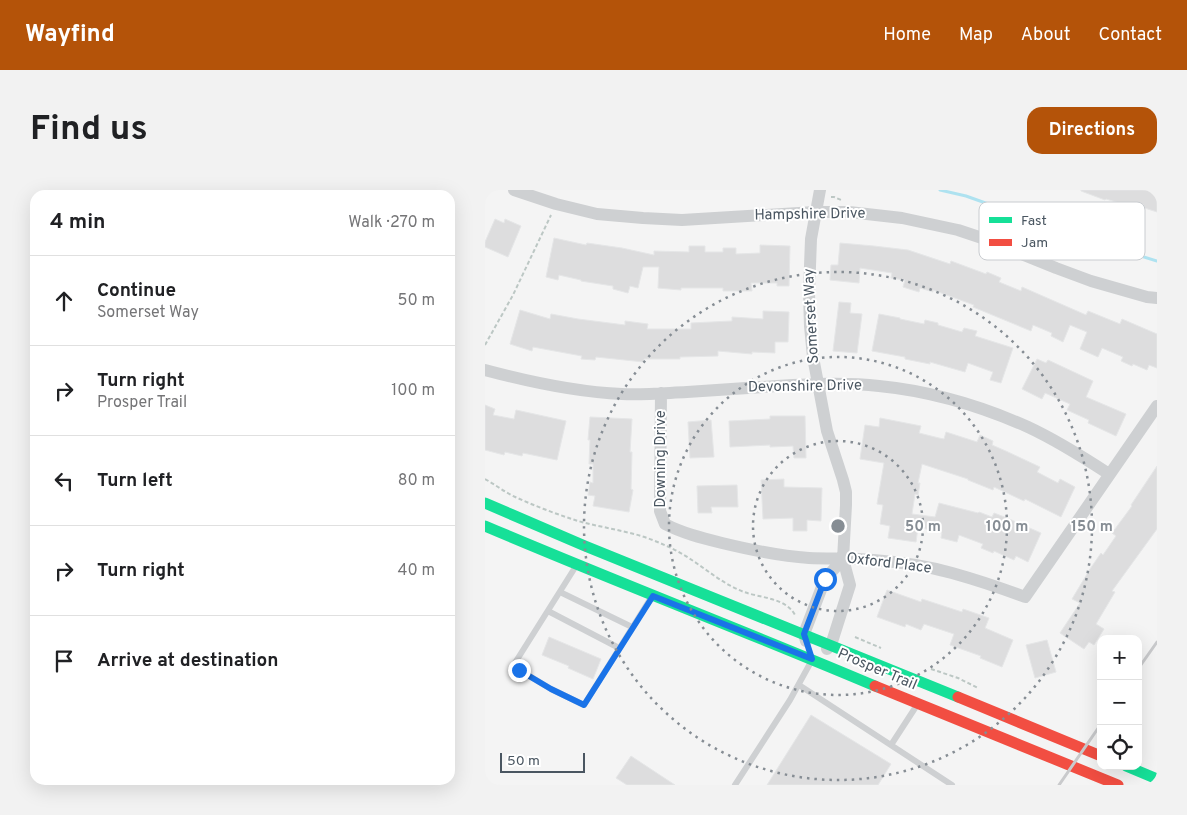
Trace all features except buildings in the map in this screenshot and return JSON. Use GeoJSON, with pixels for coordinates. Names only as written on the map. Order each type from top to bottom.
{"type":"FeatureCollection","features":[{"type":"Feature","properties":{"kind":"main road","name":"Prosper Trail"},"geometry":{"type":"LineString","coordinates":[[485,504],[1097,754]]}},
{"type":"Feature","properties":{"kind":"main road","name":"Prosper Trail"},"geometry":{"type":"LineString","coordinates":[[485,526],[1118,785]]}},
{"type":"Feature","properties":{"kind":"main road"},"geometry":{"type":"LineString","coordinates":[[577,565],[585,546]]}},
{"type":"Feature","properties":{"kind":"main road"},"geometry":{"type":"LineString","coordinates":[[1136,770],[1157,779]]}},
{"type":"Feature","properties":{"kind":"street","name":"Hampshire Drive"},"geometry":{"type":"LineString","coordinates":[[514,190],[556,204],[597,214],[682,220],[815,212],[849,212],[918,221],[979,237]]}},
{"type":"Feature","properties":{"kind":"street","name":"Somerset Way"},"geometry":{"type":"LineString","coordinates":[[820,190],[811,239],[810,326],[817,384],[827,431],[845,492],[843,558],[850,585],[831,645]]}},
{"type":"Feature","properties":{"kind":"street","name":"Hampshire Drive"},"geometry":{"type":"LineString","coordinates":[[1036,260],[1091,281],[1157,298]]}},
{"type":"Feature","properties":{"kind":"street","name":"Devonshire Drive"},"geometry":{"type":"LineString","coordinates":[[485,370],[571,389],[623,394],[817,384],[878,386],[934,395],[972,406],[1028,427],[1076,453],[1109,474]]}},
{"type":"Feature","properties":{"kind":"street","name":"Downing Drive"},"geometry":{"type":"LineString","coordinates":[[661,393],[660,511],[665,524]]}},
{"type":"Feature","properties":{"kind":"street"},"geometry":{"type":"LineString","coordinates":[[1109,474],[1157,406]]}},
{"type":"Feature","properties":{"kind":"street","name":"Oxford Place"},"geometry":{"type":"LineString","coordinates":[[665,524],[705,539],[757,552],[785,556],[890,562],[951,573],[1025,597],[1109,474]]}},
{"type":"Feature","properties":{"kind":"street"},"geometry":{"type":"LineString","coordinates":[[831,645],[812,659],[804,634],[825,579],[843,558]]}},
{"type":"Feature","properties":{"kind":"lane"},"geometry":{"type":"LineString","coordinates":[[577,565],[513,666],[551,689],[584,705],[653,596]]}},
{"type":"Feature","properties":{"kind":"lane"},"geometry":{"type":"LineString","coordinates":[[560,592],[632,628]]}},
{"type":"Feature","properties":{"kind":"lane"},"geometry":{"type":"LineString","coordinates":[[548,612],[619,648]]}},
{"type":"Feature","properties":{"kind":"lane"},"geometry":{"type":"LineString","coordinates":[[735,785],[790,700],[812,659]]}},
{"type":"Feature","properties":{"kind":"lane"},"geometry":{"type":"LineString","coordinates":[[799,684],[952,785]]}},
{"type":"Feature","properties":{"kind":"lane"},"geometry":{"type":"LineString","coordinates":[[891,745],[918,704]]}},
{"type":"Feature","properties":{"kind":"path"},"geometry":{"type":"LineString","coordinates":[[485,345],[513,295],[553,211]]}},
{"type":"Feature","properties":{"kind":"path"},"geometry":{"type":"LineString","coordinates":[[485,479],[510,494],[553,512],[636,535],[671,548],[744,592],[785,605],[794,613],[795,617],[809,621]]}},
{"type":"Feature","properties":{"kind":"path"},"geometry":{"type":"LineString","coordinates":[[836,631],[873,644],[888,652]]}},
{"type":"Feature","properties":{"kind":"path"},"geometry":{"type":"LineString","coordinates":[[928,668],[958,678],[980,689]]}},
{"type":"Feature","properties":{"kind":"waterway"},"geometry":{"type":"LineString","coordinates":[[940,190],[983,202]]}},
{"type":"Feature","properties":{"kind":"waterway"},"geometry":{"type":"LineString","coordinates":[[1145,257],[1157,261]]}},
{"type":"Feature","properties":{"kind":"railway"},"geometry":{"type":"LineString","coordinates":[[1142,663],[1157,642]]}},
{"type":"Feature","properties":{"kind":"railway"},"geometry":{"type":"LineString","coordinates":[[1059,785],[1100,725]]}},
{"type":"Feature","properties":{"kind":"traffic: fast"},"geometry":{"type":"LineString","coordinates":[[485,503],[585,546],[958,697]]}},
{"type":"Feature","properties":{"kind":"traffic: fast"},"geometry":{"type":"LineString","coordinates":[[485,526],[875,686]]}},
{"type":"Feature","properties":{"kind":"traffic: fast"},"geometry":{"type":"LineString","coordinates":[[1136,770],[1157,779]]}},
{"type":"Feature","properties":{"kind":"traffic: jam"},"geometry":{"type":"LineString","coordinates":[[875,686],[1118,785]]}},
{"type":"Feature","properties":{"kind":"traffic: jam"},"geometry":{"type":"LineString","coordinates":[[958,697],[1097,754]]}},
{"type":"Feature","properties":{"kind":"route"},"geometry":{"type":"LineString","coordinates":[[519,670],[551,689],[584,705],[653,596],[812,659],[804,634],[825,579]]}}]}
